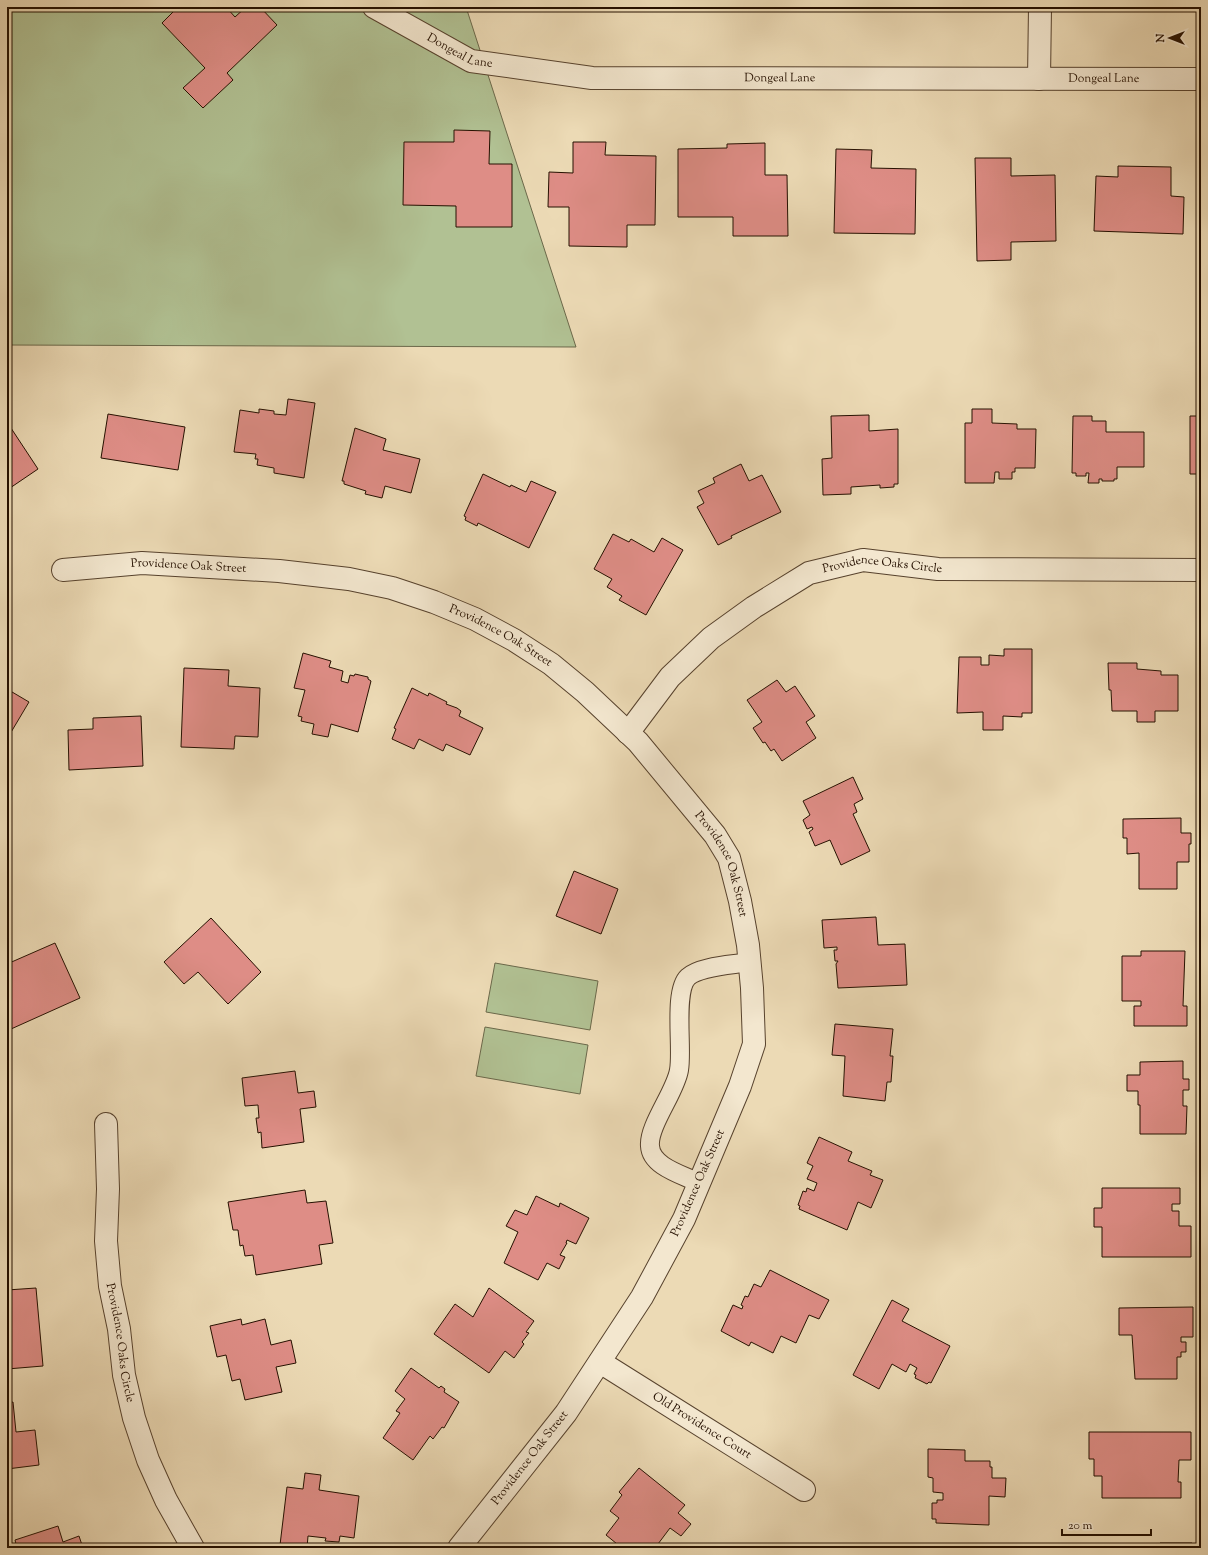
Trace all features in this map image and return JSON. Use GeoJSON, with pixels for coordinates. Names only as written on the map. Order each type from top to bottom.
{"type":"FeatureCollection","features":[{"type":"Feature","properties":{"kind":"street","name":"Dongeal Lane"},"geometry":{"type":"LineString","coordinates":[[374,7],[471,61],[592,78],[1201,79]]}},
{"type":"Feature","properties":{"kind":"street"},"geometry":{"type":"LineString","coordinates":[[1039,79],[1040,7]]}},
{"type":"Feature","properties":{"kind":"street","name":"Providence Oaks Circle"},"geometry":{"type":"LineString","coordinates":[[628,733],[670,677],[711,638],[754,607],[809,573],[863,560],[938,569],[1201,570]]}},
{"type":"Feature","properties":{"kind":"street","name":"Providence Oak Street"},"geometry":{"type":"LineString","coordinates":[[63,570],[142,563],[279,571],[349,579],[392,588],[434,602],[475,619],[514,640],[551,664],[585,692],[638,742],[715,835],[729,858],[740,901],[750,962],[754,1044],[740,1086],[684,1219],[642,1297],[566,1413],[459,1548]]}},
{"type":"Feature","properties":{"kind":"street","name":"Providence Oaks Circle"},"geometry":{"type":"LineString","coordinates":[[106,1124],[108,1189],[106,1242],[110,1286],[119,1329],[124,1375],[134,1418],[148,1460],[166,1500],[193,1548]]}},
{"type":"Feature","properties":{"kind":"street","name":"Old Providence Court"},"geometry":{"type":"LineString","coordinates":[[600,1362],[804,1490]]}},
{"type":"Feature","properties":{"kind":"lane"},"geometry":{"type":"LineString","coordinates":[[699,1183],[657,1162],[650,1147],[654,1129],[679,1070],[680,992],[687,978],[698,971],[750,962]]}},
{"type":"Feature","properties":{"kind":"green space"},"geometry":{"type":"Polygon","coordinates":[[[7,7],[466,7],[576,347],[7,345],[7,7]]]}},
{"type":"Feature","properties":{"kind":"green space"},"geometry":{"type":"Polygon","coordinates":[[[495,963],[598,981],[590,1030],[486,1012],[495,963]]]}},
{"type":"Feature","properties":{"kind":"green space"},"geometry":{"type":"Polygon","coordinates":[[[485,1027],[588,1045],[580,1094],[476,1076],[485,1027]]]}},
{"type":"Feature","properties":{"kind":"building"},"geometry":{"type":"Polygon","coordinates":[[[178,7],[226,7],[235,17],[246,7],[260,7],[277,25],[227,73],[233,80],[203,108],[183,88],[205,68],[162,23],[178,7]]]}},
{"type":"Feature","properties":{"kind":"building"},"geometry":{"type":"Polygon","coordinates":[[[454,130],[490,131],[489,164],[512,164],[512,227],[456,227],[456,206],[403,205],[404,142],[454,142],[454,130]]]}},
{"type":"Feature","properties":{"kind":"building"},"geometry":{"type":"Polygon","coordinates":[[[573,142],[606,142],[605,155],[656,156],[655,225],[627,225],[627,247],[569,246],[569,207],[548,207],[549,172],[573,173],[573,142]]]}},
{"type":"Feature","properties":{"kind":"building"},"geometry":{"type":"Polygon","coordinates":[[[765,143],[765,175],[787,175],[788,236],[733,236],[733,217],[678,217],[678,149],[727,148],[727,144],[765,143]]]}},
{"type":"Feature","properties":{"kind":"building"},"geometry":{"type":"Polygon","coordinates":[[[836,149],[872,150],[871,168],[916,169],[915,234],[834,233],[836,149]]]}},
{"type":"Feature","properties":{"kind":"building"},"geometry":{"type":"Polygon","coordinates":[[[975,158],[1011,158],[1011,176],[1055,175],[1056,241],[1011,242],[1011,260],[977,261],[975,158]]]}},
{"type":"Feature","properties":{"kind":"building"},"geometry":{"type":"Polygon","coordinates":[[[1118,166],[1171,167],[1171,196],[1184,197],[1183,234],[1094,231],[1096,176],[1118,177],[1118,166]]]}},
{"type":"Feature","properties":{"kind":"building"},"geometry":{"type":"Polygon","coordinates":[[[288,399],[315,403],[304,478],[274,473],[274,468],[257,465],[258,459],[255,459],[256,454],[234,452],[240,410],[259,413],[259,409],[274,411],[274,414],[286,415],[288,399]]]}},
{"type":"Feature","properties":{"kind":"building"},"geometry":{"type":"Polygon","coordinates":[[[1198,406],[1201,406],[1201,474],[1190,474],[1190,416],[1198,416],[1198,406]]]}},
{"type":"Feature","properties":{"kind":"building"},"geometry":{"type":"Polygon","coordinates":[[[972,409],[992,409],[992,423],[1017,424],[1017,429],[1036,429],[1035,468],[1015,468],[1015,472],[1012,472],[1012,479],[999,479],[999,472],[995,472],[994,483],[965,483],[965,423],[972,423],[972,409]]]}},
{"type":"Feature","properties":{"kind":"building"},"geometry":{"type":"Polygon","coordinates":[[[108,414],[185,427],[178,470],[101,458],[108,414]]]}},
{"type":"Feature","properties":{"kind":"building"},"geometry":{"type":"Polygon","coordinates":[[[869,415],[869,431],[898,429],[898,484],[894,484],[894,487],[880,488],[880,485],[851,487],[851,494],[823,495],[822,459],[832,458],[831,416],[869,415]]]}},
{"type":"Feature","properties":{"kind":"building"},"geometry":{"type":"Polygon","coordinates":[[[1073,416],[1092,416],[1092,421],[1106,421],[1106,432],[1144,432],[1144,467],[1117,467],[1117,479],[1114,479],[1114,481],[1102,481],[1102,479],[1099,479],[1099,483],[1088,483],[1089,473],[1086,473],[1086,476],[1076,476],[1076,473],[1072,473],[1073,416]]]}},
{"type":"Feature","properties":{"kind":"building"},"geometry":{"type":"Polygon","coordinates":[[[7,422],[38,469],[10,488],[7,484],[7,422]]]}},
{"type":"Feature","properties":{"kind":"building"},"geometry":{"type":"Polygon","coordinates":[[[355,428],[386,439],[383,450],[420,459],[411,493],[385,486],[382,498],[365,494],[366,491],[344,484],[344,481],[342,481],[355,428]]]}},
{"type":"Feature","properties":{"kind":"building"},"geometry":{"type":"Polygon","coordinates":[[[741,464],[749,481],[762,475],[781,512],[731,536],[732,538],[718,545],[697,507],[704,503],[698,491],[715,483],[713,478],[741,464]]]}},
{"type":"Feature","properties":{"kind":"building"},"geometry":{"type":"Polygon","coordinates":[[[483,474],[510,487],[511,485],[526,492],[531,481],[556,492],[529,548],[478,523],[477,526],[465,520],[466,517],[464,516],[483,474]]]}},
{"type":"Feature","properties":{"kind":"building"},"geometry":{"type":"Polygon","coordinates":[[[613,534],[629,542],[631,539],[654,552],[662,538],[683,550],[646,615],[619,600],[622,596],[607,587],[612,579],[594,569],[613,534]]]}},
{"type":"Feature","properties":{"kind":"building"},"geometry":{"type":"Polygon","coordinates":[[[1004,649],[1032,649],[1032,713],[1022,713],[1022,717],[1003,716],[1003,730],[983,730],[983,712],[957,713],[959,657],[981,657],[981,665],[989,665],[989,655],[1004,656],[1004,649]]]}},
{"type":"Feature","properties":{"kind":"building"},"geometry":{"type":"Polygon","coordinates":[[[303,653],[331,661],[329,667],[343,671],[341,681],[348,683],[350,675],[354,676],[355,674],[368,677],[371,681],[358,732],[331,724],[328,737],[312,734],[314,724],[301,721],[302,717],[298,716],[305,690],[294,688],[303,653]]]}},
{"type":"Feature","properties":{"kind":"building"},"geometry":{"type":"Polygon","coordinates":[[[1108,663],[1137,663],[1137,669],[1161,671],[1161,675],[1178,675],[1178,711],[1155,711],[1155,722],[1137,722],[1137,711],[1112,711],[1111,690],[1109,690],[1108,663]]]}},
{"type":"Feature","properties":{"kind":"building"},"geometry":{"type":"Polygon","coordinates":[[[184,668],[229,670],[228,686],[260,688],[258,737],[235,736],[234,749],[181,747],[184,668]]]}},
{"type":"Feature","properties":{"kind":"building"},"geometry":{"type":"Polygon","coordinates":[[[777,680],[786,692],[795,686],[815,716],[806,722],[816,738],[782,761],[774,749],[771,751],[765,742],[763,743],[753,728],[762,722],[747,700],[777,680]]]}},
{"type":"Feature","properties":{"kind":"building"},"geometry":{"type":"Polygon","coordinates":[[[412,688],[428,696],[429,693],[447,702],[446,704],[461,711],[459,716],[483,728],[470,755],[446,744],[443,751],[419,739],[414,749],[392,739],[396,729],[394,728],[412,688]]]}},
{"type":"Feature","properties":{"kind":"building"},"geometry":{"type":"Polygon","coordinates":[[[7,689],[29,702],[7,739],[7,689]]]}},
{"type":"Feature","properties":{"kind":"building"},"geometry":{"type":"Polygon","coordinates":[[[141,716],[143,766],[69,770],[68,730],[93,729],[93,718],[141,716]]]}},
{"type":"Feature","properties":{"kind":"building"},"geometry":{"type":"Polygon","coordinates":[[[853,777],[863,799],[854,804],[857,812],[853,814],[870,851],[841,865],[830,840],[815,846],[809,832],[813,829],[812,827],[807,829],[803,820],[810,815],[803,801],[853,777]]]}},
{"type":"Feature","properties":{"kind":"building"},"geometry":{"type":"Polygon","coordinates":[[[1181,818],[1181,833],[1191,833],[1191,844],[1189,844],[1189,862],[1177,862],[1177,889],[1139,889],[1139,853],[1127,854],[1127,838],[1123,838],[1123,819],[1181,818]]]}},
{"type":"Feature","properties":{"kind":"building"},"geometry":{"type":"Polygon","coordinates":[[[574,871],[618,889],[601,934],[556,916],[574,871]]]}},
{"type":"Feature","properties":{"kind":"building"},"geometry":{"type":"Polygon","coordinates":[[[876,917],[878,945],[905,944],[907,985],[838,988],[836,964],[838,961],[835,961],[834,950],[837,950],[837,947],[824,948],[822,920],[876,917]]]}},
{"type":"Feature","properties":{"kind":"building"},"geometry":{"type":"Polygon","coordinates":[[[211,918],[261,972],[228,1004],[198,972],[184,984],[164,962],[211,918]]]}},
{"type":"Feature","properties":{"kind":"building"},"geometry":{"type":"Polygon","coordinates":[[[55,943],[80,998],[11,1029],[7,1021],[7,964],[55,943]]]}},
{"type":"Feature","properties":{"kind":"building"},"geometry":{"type":"Polygon","coordinates":[[[1141,951],[1185,951],[1183,1006],[1187,1006],[1187,1026],[1134,1026],[1134,1006],[1141,1006],[1141,1001],[1122,1001],[1122,956],[1141,956],[1141,951]]]}},
{"type":"Feature","properties":{"kind":"building"},"geometry":{"type":"Polygon","coordinates":[[[835,1024],[893,1029],[890,1056],[893,1056],[891,1082],[887,1082],[885,1101],[843,1096],[845,1056],[832,1055],[835,1024]]]}},
{"type":"Feature","properties":{"kind":"building"},"geometry":{"type":"Polygon","coordinates":[[[1183,1061],[1183,1079],[1189,1079],[1189,1090],[1183,1090],[1183,1106],[1187,1106],[1186,1134],[1140,1134],[1140,1105],[1138,1105],[1138,1091],[1127,1091],[1127,1075],[1140,1075],[1140,1062],[1183,1061]]]}},
{"type":"Feature","properties":{"kind":"building"},"geometry":{"type":"Polygon","coordinates":[[[295,1071],[298,1093],[314,1091],[316,1107],[300,1109],[304,1142],[262,1148],[261,1132],[258,1133],[256,1118],[259,1118],[258,1105],[245,1106],[242,1078],[295,1071]]]}},
{"type":"Feature","properties":{"kind":"building"},"geometry":{"type":"Polygon","coordinates":[[[819,1137],[852,1152],[848,1161],[872,1171],[870,1175],[883,1180],[871,1208],[858,1202],[847,1230],[799,1209],[800,1206],[798,1205],[803,1191],[806,1192],[807,1188],[814,1191],[817,1183],[807,1179],[813,1166],[807,1163],[819,1137]]]}},
{"type":"Feature","properties":{"kind":"building"},"geometry":{"type":"Polygon","coordinates":[[[1102,1188],[1180,1188],[1180,1204],[1172,1204],[1172,1211],[1179,1211],[1179,1226],[1191,1226],[1191,1257],[1102,1257],[1102,1227],[1094,1227],[1094,1208],[1102,1208],[1102,1188]]]}},
{"type":"Feature","properties":{"kind":"building"},"geometry":{"type":"Polygon","coordinates":[[[305,1190],[307,1203],[326,1201],[333,1243],[319,1245],[322,1264],[256,1275],[253,1255],[245,1256],[243,1245],[240,1246],[238,1230],[233,1230],[228,1202],[305,1190]]]}},
{"type":"Feature","properties":{"kind":"building"},"geometry":{"type":"Polygon","coordinates":[[[536,1196],[559,1207],[560,1203],[589,1218],[576,1244],[567,1240],[567,1243],[560,1255],[565,1257],[559,1269],[547,1263],[538,1280],[504,1263],[518,1232],[506,1226],[515,1210],[527,1215],[536,1196]]]}},
{"type":"Feature","properties":{"kind":"building"},"geometry":{"type":"Polygon","coordinates":[[[770,1270],[829,1300],[819,1319],[809,1315],[796,1343],[781,1336],[773,1353],[751,1342],[749,1346],[721,1331],[733,1305],[742,1309],[743,1306],[741,1305],[745,1296],[748,1297],[754,1284],[761,1287],[770,1270]]]}},
{"type":"Feature","properties":{"kind":"building"},"geometry":{"type":"Polygon","coordinates":[[[36,1288],[43,1366],[7,1369],[7,1290],[36,1288]]]}},
{"type":"Feature","properties":{"kind":"building"},"geometry":{"type":"Polygon","coordinates":[[[489,1288],[534,1321],[526,1332],[529,1333],[522,1342],[524,1344],[514,1358],[505,1351],[489,1373],[434,1334],[455,1304],[473,1317],[489,1288]]]}},
{"type":"Feature","properties":{"kind":"building"},"geometry":{"type":"Polygon","coordinates":[[[892,1300],[909,1309],[902,1321],[950,1346],[931,1383],[929,1382],[927,1384],[915,1378],[916,1375],[914,1374],[917,1368],[910,1364],[906,1372],[892,1364],[879,1389],[853,1375],[892,1300]]]}},
{"type":"Feature","properties":{"kind":"building"},"geometry":{"type":"Polygon","coordinates":[[[1193,1307],[1193,1337],[1181,1337],[1181,1342],[1186,1342],[1186,1352],[1181,1352],[1181,1357],[1177,1357],[1177,1379],[1135,1379],[1132,1335],[1119,1335],[1119,1308],[1193,1307]]]}},
{"type":"Feature","properties":{"kind":"building"},"geometry":{"type":"Polygon","coordinates":[[[241,1319],[242,1325],[265,1319],[271,1345],[291,1340],[296,1363],[276,1367],[282,1392],[245,1400],[240,1379],[232,1381],[226,1355],[217,1357],[210,1326],[241,1319]]]}},
{"type":"Feature","properties":{"kind":"building"},"geometry":{"type":"Polygon","coordinates":[[[411,1368],[439,1388],[441,1386],[445,1389],[444,1392],[459,1402],[444,1428],[442,1427],[433,1439],[430,1436],[413,1460],[383,1438],[400,1413],[396,1411],[405,1399],[395,1391],[411,1368]]]}},
{"type":"Feature","properties":{"kind":"building"},"geometry":{"type":"Polygon","coordinates":[[[13,1402],[16,1432],[35,1430],[39,1465],[7,1469],[7,1403],[13,1402]]]}},
{"type":"Feature","properties":{"kind":"building"},"geometry":{"type":"Polygon","coordinates":[[[1089,1432],[1191,1432],[1191,1460],[1179,1460],[1178,1482],[1181,1482],[1181,1498],[1102,1498],[1102,1476],[1094,1476],[1094,1459],[1089,1459],[1089,1432]]]}},
{"type":"Feature","properties":{"kind":"building"},"geometry":{"type":"Polygon","coordinates":[[[928,1449],[965,1450],[965,1461],[990,1461],[990,1467],[992,1467],[992,1478],[1006,1478],[1005,1497],[989,1496],[989,1525],[936,1523],[936,1519],[932,1519],[932,1503],[937,1503],[937,1500],[943,1500],[943,1493],[933,1492],[933,1478],[928,1477],[928,1449]]]}},
{"type":"Feature","properties":{"kind":"building"},"geometry":{"type":"Polygon","coordinates":[[[639,1468],[685,1505],[678,1513],[691,1524],[681,1536],[670,1528],[655,1548],[622,1548],[606,1535],[619,1518],[610,1511],[622,1495],[619,1492],[639,1468]]]}},
{"type":"Feature","properties":{"kind":"building"},"geometry":{"type":"Polygon","coordinates":[[[305,1473],[321,1475],[319,1490],[359,1496],[354,1538],[340,1536],[339,1542],[325,1541],[326,1538],[308,1536],[307,1548],[280,1545],[287,1487],[303,1489],[305,1473]]]}},
{"type":"Feature","properties":{"kind":"building"},"geometry":{"type":"Polygon","coordinates":[[[58,1526],[63,1542],[79,1536],[83,1548],[17,1548],[15,1540],[58,1526]]]}},
{"type":"Feature","properties":{"kind":"building"},"geometry":{"type":"Polygon","coordinates":[[[1160,1543],[1192,1543],[1192,1548],[1136,1548],[1160,1547],[1160,1543]]]}}]}
